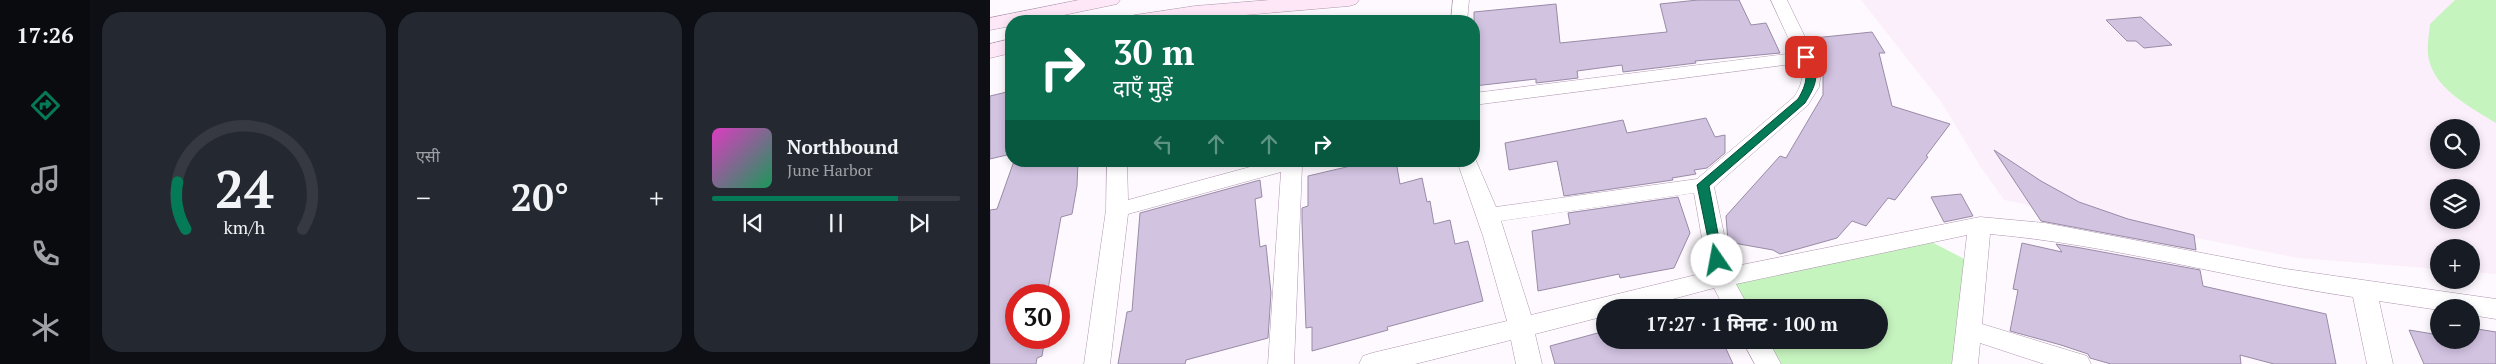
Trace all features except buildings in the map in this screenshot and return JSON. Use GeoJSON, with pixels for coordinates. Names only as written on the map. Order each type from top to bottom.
{"type":"FeatureCollection","features":[{"type":"Feature","properties":{"kind":"main road"},"geometry":{"type":"LineString","coordinates":[[1035,15],[1110,0]]}},
{"type":"Feature","properties":{"kind":"main road"},"geometry":{"type":"LineString","coordinates":[[1175,15],[1349,0]]}},
{"type":"Feature","properties":{"kind":"main road"},"geometry":{"type":"LineString","coordinates":[[990,24],[1005,21]]}},
{"type":"Feature","properties":{"kind":"main road"},"geometry":{"type":"LineString","coordinates":[[990,51],[1005,47]]}},
{"type":"Feature","properties":{"kind":"street"},"geometry":{"type":"LineString","coordinates":[[1460,15],[1461,0]]}},
{"type":"Feature","properties":{"kind":"street"},"geometry":{"type":"LineString","coordinates":[[1489,215],[1703,185],[1801,101],[1810,86],[1812,70],[1778,0]]}},
{"type":"Feature","properties":{"kind":"street"},"geometry":{"type":"LineString","coordinates":[[1480,98],[1806,57]]}},
{"type":"Feature","properties":{"kind":"street"},"geometry":{"type":"LineString","coordinates":[[1097,364],[1117,210],[1117,167]]}},
{"type":"Feature","properties":{"kind":"street"},"geometry":{"type":"LineString","coordinates":[[1117,210],[1276,167]]}},
{"type":"Feature","properties":{"kind":"street"},"geometry":{"type":"LineString","coordinates":[[1280,364],[1294,167]]}},
{"type":"Feature","properties":{"kind":"street"},"geometry":{"type":"LineString","coordinates":[[1469,167],[1489,215],[1521,327],[1529,364]]}},
{"type":"Feature","properties":{"kind":"street"},"geometry":{"type":"LineString","coordinates":[[1703,185],[1721,278],[1732,299]]}},
{"type":"Feature","properties":{"kind":"street"},"geometry":{"type":"LineString","coordinates":[[1965,364],[1980,225]]}},
{"type":"Feature","properties":{"kind":"street"},"geometry":{"type":"LineString","coordinates":[[1372,364],[1721,278],[1980,225],[2045,231],[2286,278],[2496,309]]}},
{"type":"Feature","properties":{"kind":"street"},"geometry":{"type":"LineString","coordinates":[[2364,290],[2380,364]]}},
{"type":"Feature","properties":{"kind":"street"},"geometry":{"type":"LineString","coordinates":[[1970,330],[2078,364]]}},
{"type":"Feature","properties":{"kind":"street"},"geometry":{"type":"LineString","coordinates":[[1760,349],[1768,364]]}},
{"type":"Feature","properties":{"kind":"shaded area"},"geometry":{"type":"Polygon","coordinates":[[[1861,0],[2496,0],[2496,274],[2480,273],[2480,239],[2430,239],[2430,268],[2298,258],[2004,200],[1980,166],[1942,103],[1861,0]]]}},
{"type":"Feature","properties":{"kind":"green space"},"geometry":{"type":"Polygon","coordinates":[[[2455,0],[2496,0],[2496,123],[2447,89],[2433,71],[2429,60],[2430,24],[2455,0]]]}},
{"type":"Feature","properties":{"kind":"green space"},"geometry":{"type":"Polygon","coordinates":[[[1922,237],[1976,265],[1965,364],[1768,364],[1760,349],[1888,349],[1888,299],[1733,299],[1721,278],[1922,237]]]}},
{"type":"Feature","properties":{"kind":"route"},"geometry":{"type":"LineString","coordinates":[[1717,260],[1703,185],[1801,101],[1810,86],[1812,70],[1806,57]]}}]}
